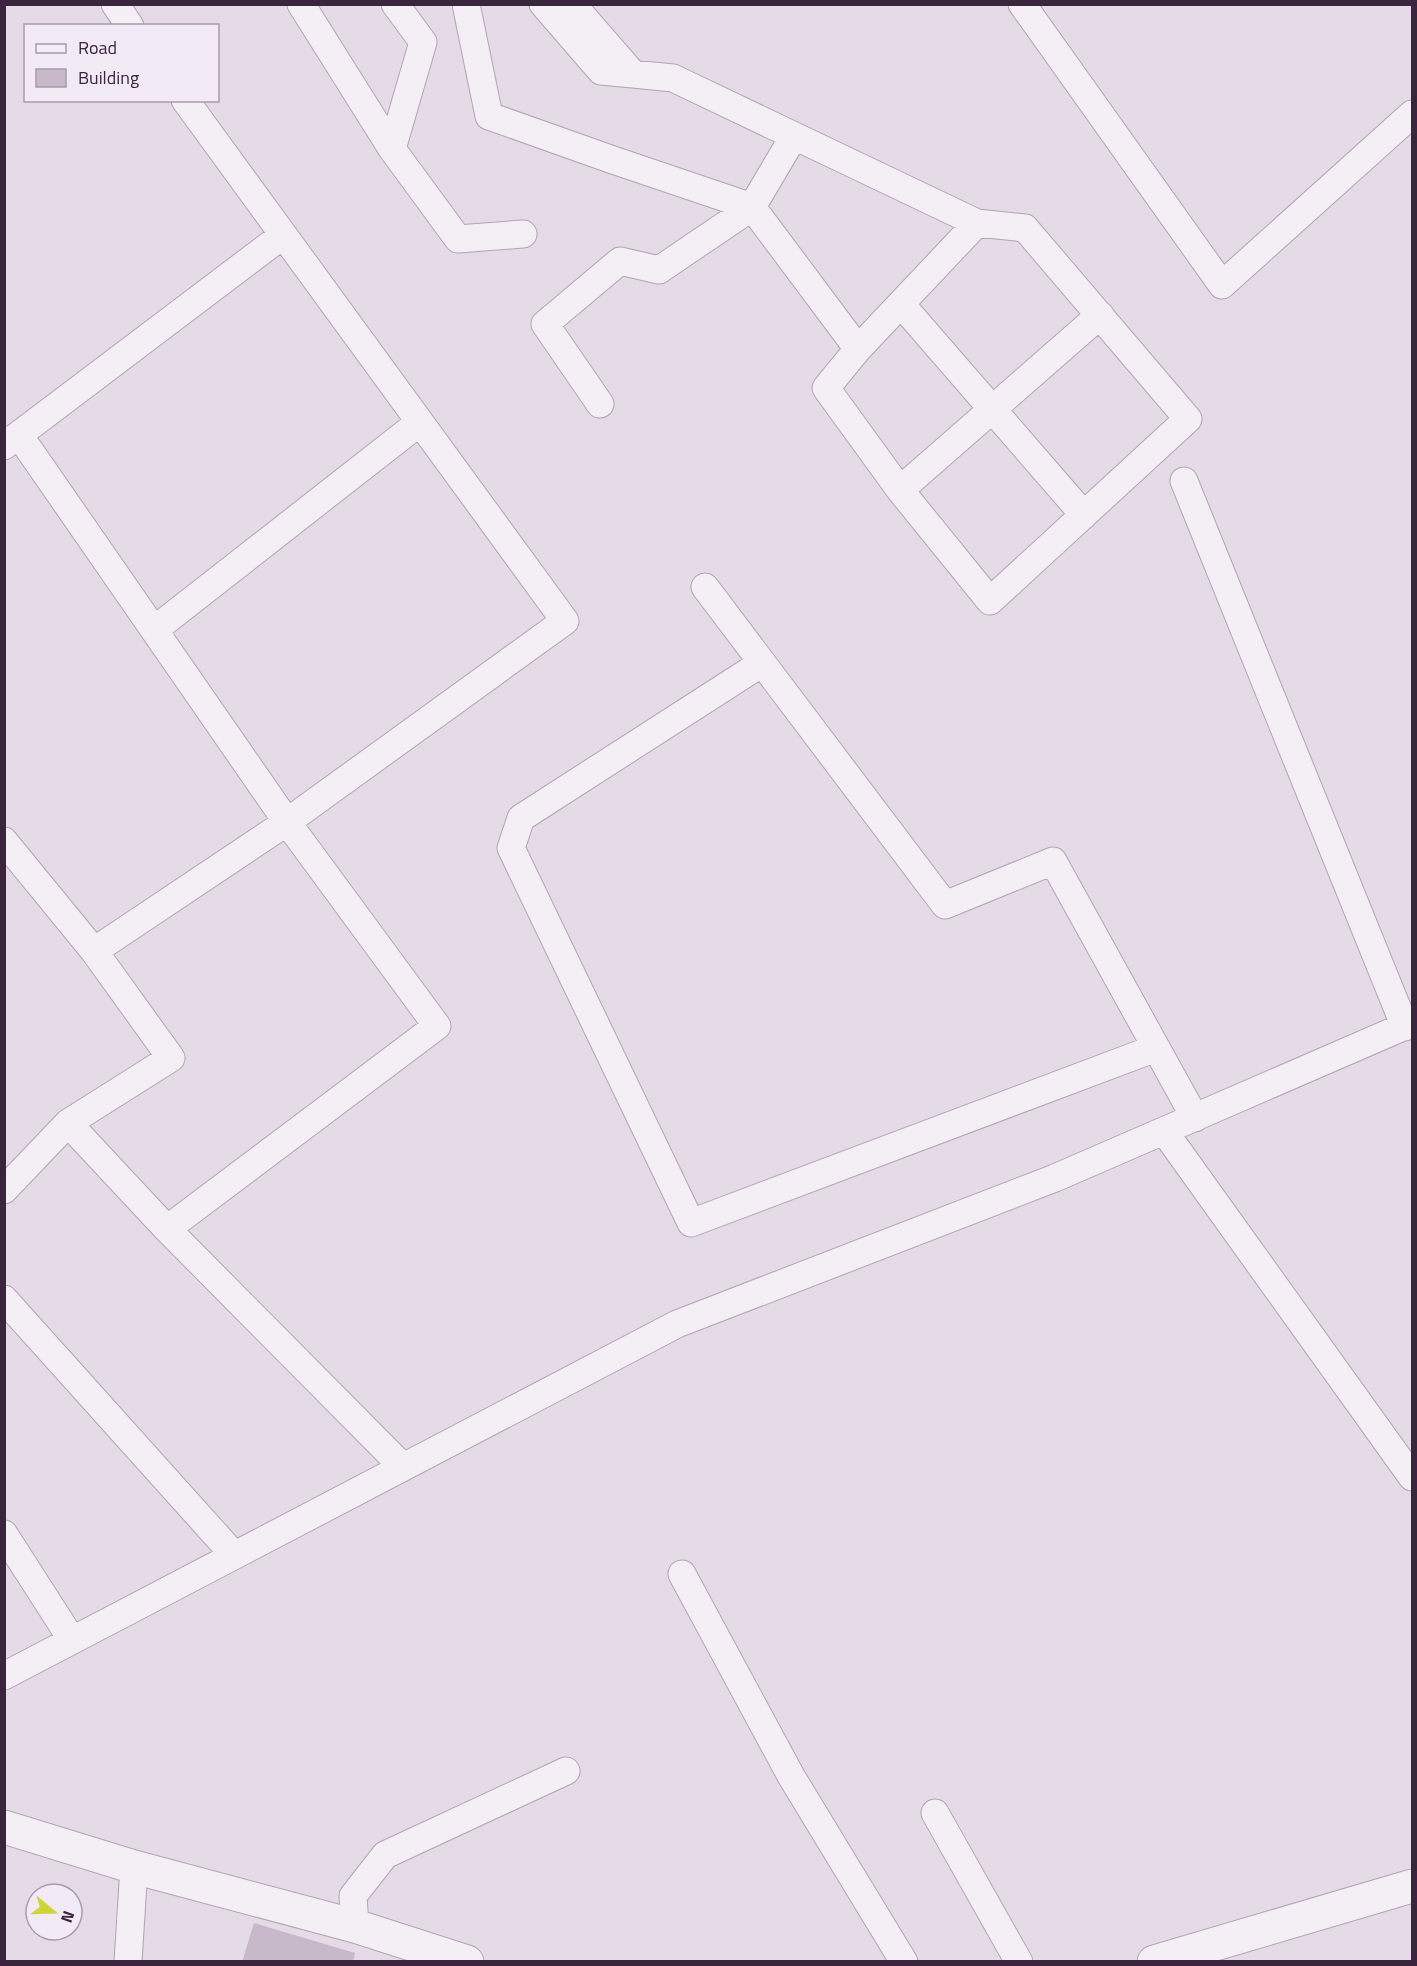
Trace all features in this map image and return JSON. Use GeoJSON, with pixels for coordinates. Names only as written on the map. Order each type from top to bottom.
{"type":"FeatureCollection","features":[{"type":"Feature","properties":{"kind":"street"},"geometry":{"type":"LineString","coordinates":[[115,4],[129,24]]}},
{"type":"Feature","properties":{"kind":"street"},"geometry":{"type":"LineString","coordinates":[[301,4],[392,149],[458,239],[523,234]]}},
{"type":"Feature","properties":{"kind":"street"},"geometry":{"type":"LineString","coordinates":[[392,149],[423,42],[395,4]]}},
{"type":"Feature","properties":{"kind":"street"},"geometry":{"type":"LineString","coordinates":[[466,4],[489,116],[752,207],[858,349]]}},
{"type":"Feature","properties":{"kind":"street"},"geometry":{"type":"LineString","coordinates":[[543,4],[601,71],[673,78],[977,223],[1026,228],[1188,419],[990,601],[900,490],[826,388],[858,349],[977,223]]}},
{"type":"Feature","properties":{"kind":"street"},"geometry":{"type":"LineString","coordinates":[[572,4],[633,74]]}},
{"type":"Feature","properties":{"kind":"street"},"geometry":{"type":"LineString","coordinates":[[1022,4],[1222,285],[1413,114]]}},
{"type":"Feature","properties":{"kind":"street"},"geometry":{"type":"LineString","coordinates":[[94,951],[287,822],[565,621],[186,102]]}},
{"type":"Feature","properties":{"kind":"street"},"geometry":{"type":"LineString","coordinates":[[600,404],[545,324],[620,261],[659,270],[752,207],[794,136]]}},
{"type":"Feature","properties":{"kind":"street"},"geometry":{"type":"LineString","coordinates":[[167,1229],[437,1026],[287,822],[154,630],[12,440],[283,235]]}},
{"type":"Feature","properties":{"kind":"street"},"geometry":{"type":"LineString","coordinates":[[901,304],[1084,515]]}},
{"type":"Feature","properties":{"kind":"street"},"geometry":{"type":"LineString","coordinates":[[900,490],[1100,315]]}},
{"type":"Feature","properties":{"kind":"street"},"geometry":{"type":"LineString","coordinates":[[154,630],[420,422]]}},
{"type":"Feature","properties":{"kind":"street"},"geometry":{"type":"LineString","coordinates":[[4,1676],[676,1324],[1055,1178],[1409,1025],[1184,481]]}},
{"type":"Feature","properties":{"kind":"street"},"geometry":{"type":"LineString","coordinates":[[705,587],[945,905],[1053,861],[1195,1118]]}},
{"type":"Feature","properties":{"kind":"street"},"geometry":{"type":"LineString","coordinates":[[762,663],[521,818],[511,848],[691,1223],[1156,1048]]}},
{"type":"Feature","properties":{"kind":"street"},"geometry":{"type":"LineString","coordinates":[[4,841],[94,951],[171,1058],[68,1124],[4,1190]]}},
{"type":"Feature","properties":{"kind":"street"},"geometry":{"type":"LineString","coordinates":[[68,1124],[167,1229],[403,1467]]}},
{"type":"Feature","properties":{"kind":"street"},"geometry":{"type":"LineString","coordinates":[[1164,1131],[1413,1477]]}},
{"type":"Feature","properties":{"kind":"street"},"geometry":{"type":"LineString","coordinates":[[4,1299],[234,1555]]}},
{"type":"Feature","properties":{"kind":"street"},"geometry":{"type":"LineString","coordinates":[[4,1534],[72,1640]]}},
{"type":"Feature","properties":{"kind":"street"},"geometry":{"type":"LineString","coordinates":[[682,1574],[791,1776],[904,1962]]}},
{"type":"Feature","properties":{"kind":"street"},"geometry":{"type":"LineString","coordinates":[[355,1926],[353,1896],[386,1855],[566,1771]]}},
{"type":"Feature","properties":{"kind":"street"},"geometry":{"type":"LineString","coordinates":[[935,1813],[1019,1962]]}},
{"type":"Feature","properties":{"kind":"street"},"geometry":{"type":"LineString","coordinates":[[4,1827],[134,1867],[355,1926],[468,1962]]}},
{"type":"Feature","properties":{"kind":"street"},"geometry":{"type":"LineString","coordinates":[[128,1962],[134,1867]]}},
{"type":"Feature","properties":{"kind":"street"},"geometry":{"type":"LineString","coordinates":[[1154,1962],[1413,1886]]}},
{"type":"Feature","properties":{"kind":"building"},"geometry":{"type":"Polygon","coordinates":[[[254,1923],[355,1953],[353,1962],[242,1962],[254,1923]]]}}]}
